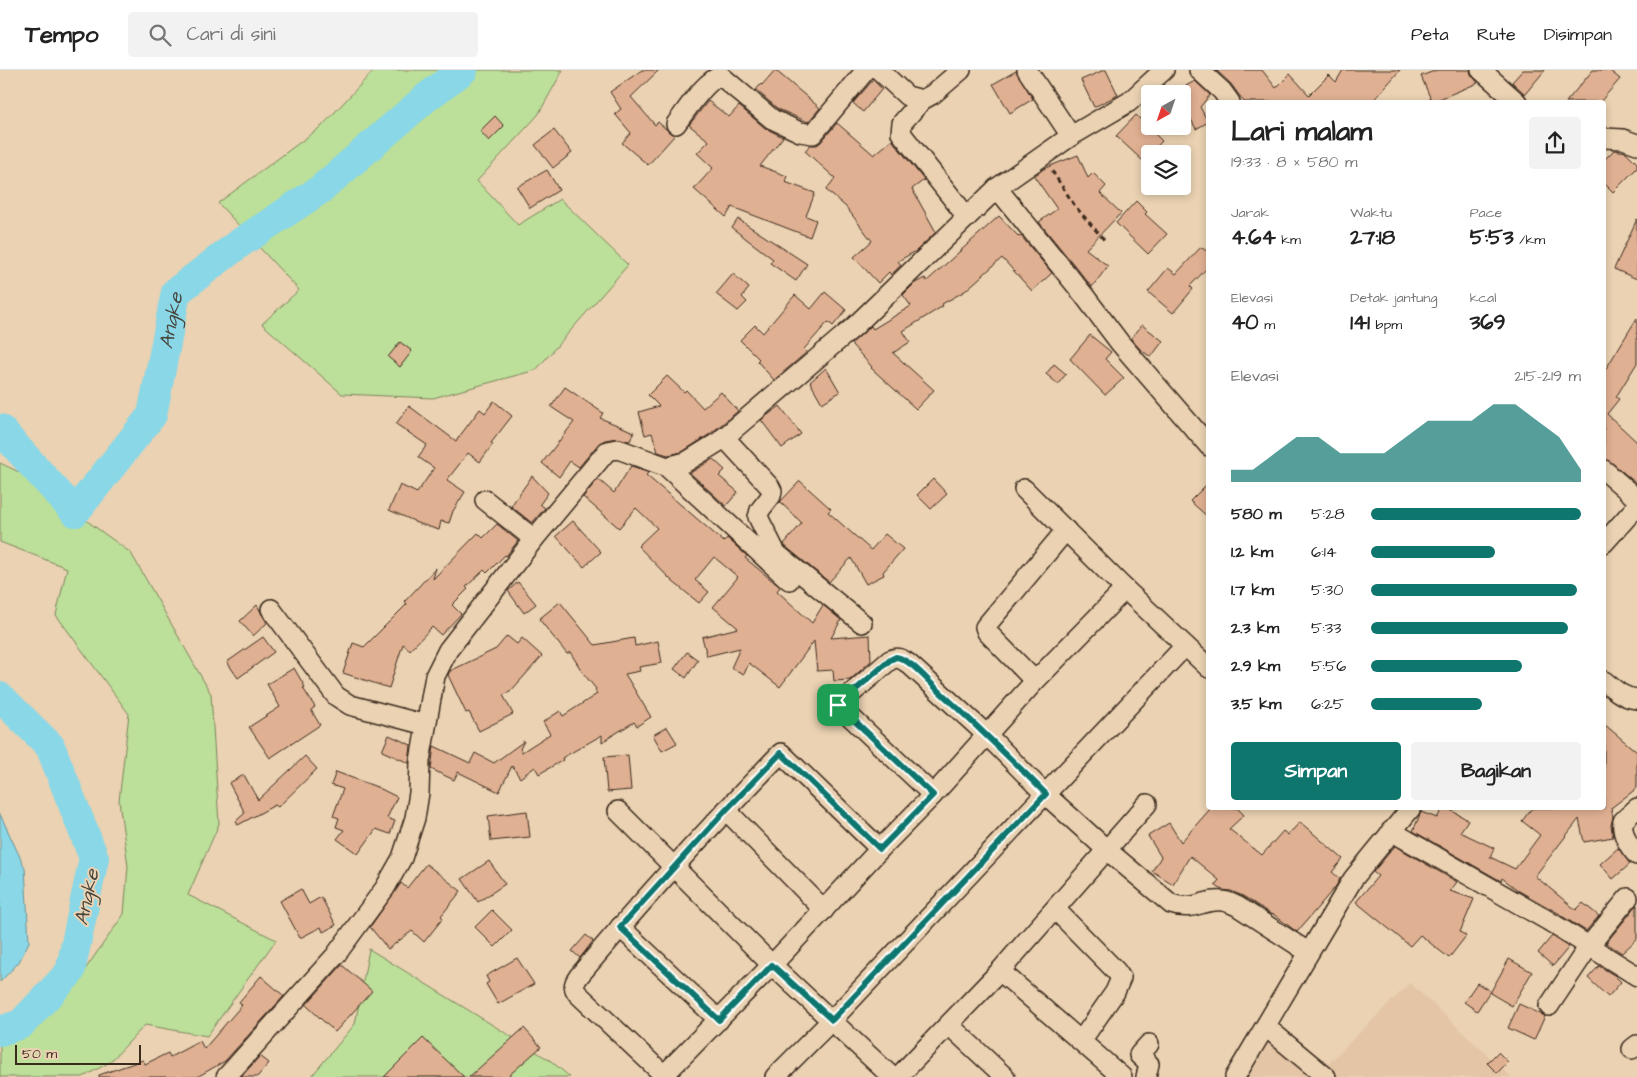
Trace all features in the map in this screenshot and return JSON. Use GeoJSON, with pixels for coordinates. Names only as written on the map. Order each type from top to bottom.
{"type":"FeatureCollection","features":[{"type":"Feature","properties":{"kind":"street"},"geometry":{"type":"LineString","coordinates":[[676,124],[708,83],[721,76],[772,119],[800,132],[813,134],[866,70]]}},
{"type":"Feature","properties":{"kind":"street"},"geometry":{"type":"LineString","coordinates":[[879,70],[907,96],[922,100]]}},
{"type":"Feature","properties":{"kind":"street"},"geometry":{"type":"LineString","coordinates":[[960,70],[933,94],[922,100],[902,123],[901,134],[967,217]]}},
{"type":"Feature","properties":{"kind":"street"},"geometry":{"type":"LineString","coordinates":[[1027,70],[1071,136]]}},
{"type":"Feature","properties":{"kind":"street"},"geometry":{"type":"LineString","coordinates":[[667,467],[686,462],[724,437],[855,326],[997,188],[1071,136],[1129,102],[1164,70]]}},
{"type":"Feature","properties":{"kind":"street"},"geometry":{"type":"LineString","coordinates":[[1199,70],[1222,91],[1229,100]]}},
{"type":"Feature","properties":{"kind":"street"},"geometry":{"type":"LineString","coordinates":[[1481,70],[1515,100]]}},
{"type":"Feature","properties":{"kind":"street"},"geometry":{"type":"LineString","coordinates":[[1606,138],[1623,139],[1637,144]]}},
{"type":"Feature","properties":{"kind":"street"},"geometry":{"type":"LineString","coordinates":[[997,188],[1120,343],[1206,443]]}},
{"type":"Feature","properties":{"kind":"street"},"geometry":{"type":"LineString","coordinates":[[724,437],[772,491],[771,496],[760,510],[758,517],[776,552],[862,623]]}},
{"type":"Feature","properties":{"kind":"street"},"geometry":{"type":"LineString","coordinates":[[226,1077],[335,956],[385,888],[402,858],[415,818],[419,794],[420,761],[435,676],[448,650],[607,451],[618,449],[667,467],[789,580]]}},
{"type":"Feature","properties":{"kind":"street"},"geometry":{"type":"LineString","coordinates":[[1606,472],[1637,499]]}},
{"type":"Feature","properties":{"kind":"street"},"geometry":{"type":"LineString","coordinates":[[1024,489],[1125,589],[1206,665]]}},
{"type":"Feature","properties":{"kind":"street"},"geometry":{"type":"LineString","coordinates":[[486,500],[534,540]]}},
{"type":"Feature","properties":{"kind":"street"},"geometry":{"type":"LineString","coordinates":[[1606,541],[1637,506]]}},
{"type":"Feature","properties":{"kind":"street"},"geometry":{"type":"LineString","coordinates":[[1035,681],[987,632],[985,627],[1066,530]]}},
{"type":"Feature","properties":{"kind":"street"},"geometry":{"type":"LineString","coordinates":[[880,849],[781,753],[726,810],[620,927],[578,976],[574,984],[574,990],[665,1076],[933,795],[1035,681],[1125,589]]}},
{"type":"Feature","properties":{"kind":"street"},"geometry":{"type":"LineString","coordinates":[[271,609],[336,696],[350,705],[426,725]]}},
{"type":"Feature","properties":{"kind":"street"},"geometry":{"type":"LineString","coordinates":[[775,1077],[832,1020],[1185,646]]}},
{"type":"Feature","properties":{"kind":"street"},"geometry":{"type":"LineString","coordinates":[[933,795],[838,705],[890,660],[896,657],[901,658],[987,735],[1046,794],[1107,850],[1172,904],[1182,908],[1190,908],[1214,901],[1224,901],[1237,906],[1308,952]]}},
{"type":"Feature","properties":{"kind":"street"},"geometry":{"type":"LineString","coordinates":[[1606,683],[1622,695],[1637,699]]}},
{"type":"Feature","properties":{"kind":"street"},"geometry":{"type":"LineString","coordinates":[[898,1077],[1000,971],[1147,804]]}},
{"type":"Feature","properties":{"kind":"street"},"geometry":{"type":"LineString","coordinates":[[1637,808],[1622,821],[1622,826],[1630,848],[1637,855]]}},
{"type":"Feature","properties":{"kind":"street"},"geometry":{"type":"LineString","coordinates":[[726,810],[824,910]]}},
{"type":"Feature","properties":{"kind":"street"},"geometry":{"type":"LineString","coordinates":[[1235,1077],[1353,879],[1408,810]]}},
{"type":"Feature","properties":{"kind":"street"},"geometry":{"type":"LineString","coordinates":[[618,811],[772,965],[892,1077]]}},
{"type":"Feature","properties":{"kind":"street"},"geometry":{"type":"LineString","coordinates":[[1391,831],[1547,920],[1637,976]]}},
{"type":"Feature","properties":{"kind":"street"},"geometry":{"type":"LineString","coordinates":[[1549,1006],[1589,946],[1628,898]]}},
{"type":"Feature","properties":{"kind":"street"},"geometry":{"type":"LineString","coordinates":[[1055,909],[1121,978],[1115,992],[1081,1041]]}},
{"type":"Feature","properties":{"kind":"street"},"geometry":{"type":"LineString","coordinates":[[620,927],[719,1020]]}},
{"type":"Feature","properties":{"kind":"street"},"geometry":{"type":"LineString","coordinates":[[1000,971],[1122,1077]]}},
{"type":"Feature","properties":{"kind":"street"},"geometry":{"type":"LineString","coordinates":[[949,1025],[1005,1077]]}},
{"type":"Feature","properties":{"kind":"street"},"geometry":{"type":"LineString","coordinates":[[1266,1027],[1326,1077]]}},
{"type":"Feature","properties":{"kind":"street"},"geometry":{"type":"LineString","coordinates":[[1146,1077],[1149,1064],[1139,1056],[1149,1044]]}},
{"type":"Feature","properties":{"kind":"path"},"geometry":{"type":"LineString","coordinates":[[1042,156],[1075,206],[1106,242]]}},
{"type":"Feature","properties":{"kind":"shaded area"},"geometry":{"type":"Polygon","coordinates":[[[1410,983],[1511,1077],[1239,1077],[1265,1035],[1317,1075],[1410,983]]]}},
{"type":"Feature","properties":{"kind":"green space"},"geometry":{"type":"Polygon","coordinates":[[[374,70],[563,70],[538,115],[477,181],[518,225],[560,199],[628,265],[536,370],[433,398],[342,394],[262,324],[299,290],[218,203],[322,126],[374,70]]]}},
{"type":"Feature","properties":{"kind":"green space"},"geometry":{"type":"Polygon","coordinates":[[[0,463],[21,473],[131,553],[211,694],[219,824],[188,895],[276,940],[207,1036],[145,1025],[110,1062],[83,1077],[0,1077],[0,1035],[67,995],[124,914],[128,866],[119,801],[129,714],[56,615],[67,568],[0,542],[0,463]]]}},
{"type":"Feature","properties":{"kind":"green space"},"geometry":{"type":"Polygon","coordinates":[[[369,949],[551,1061],[570,1077],[311,1077],[355,1024],[369,949]]]}},
{"type":"Feature","properties":{"kind":"water"},"geometry":{"type":"Polygon","coordinates":[[[0,814],[25,868],[29,942],[19,962],[0,982],[0,814]]]}},
{"type":"Feature","properties":{"kind":"building"},"geometry":{"type":"Polygon","coordinates":[[[642,70],[659,70],[631,97],[655,125],[658,122],[674,136],[648,165],[622,143],[631,133],[615,114],[621,109],[610,92],[642,70]]]}},
{"type":"Feature","properties":{"kind":"building"},"geometry":{"type":"Polygon","coordinates":[[[775,70],[820,108],[808,122],[778,109],[756,90],[775,70]]]}},
{"type":"Feature","properties":{"kind":"building"},"geometry":{"type":"Polygon","coordinates":[[[1106,70],[1118,95],[1094,107],[1081,80],[1106,70]]]}},
{"type":"Feature","properties":{"kind":"building"},"geometry":{"type":"Polygon","coordinates":[[[1216,70],[1262,70],[1276,88],[1290,74],[1309,95],[1329,75],[1336,82],[1343,70],[1400,70],[1374,100],[1243,100],[1231,84],[1216,70]]]}},
{"type":"Feature","properties":{"kind":"building"},"geometry":{"type":"Polygon","coordinates":[[[1437,70],[1470,70],[1478,83],[1437,100],[1431,100],[1421,76],[1437,70]]]}},
{"type":"Feature","properties":{"kind":"building"},"geometry":{"type":"Polygon","coordinates":[[[1523,70],[1545,70],[1525,94],[1512,82],[1523,70]]]}},
{"type":"Feature","properties":{"kind":"building"},"geometry":{"type":"Polygon","coordinates":[[[1593,70],[1609,70],[1620,79],[1602,100],[1568,100],[1593,70]]]}},
{"type":"Feature","properties":{"kind":"building"},"geometry":{"type":"Polygon","coordinates":[[[1016,71],[1033,99],[1010,113],[993,84],[1016,71]]]}},
{"type":"Feature","properties":{"kind":"building"},"geometry":{"type":"Polygon","coordinates":[[[873,80],[882,89],[863,112],[853,103],[873,80]]]}},
{"type":"Feature","properties":{"kind":"building"},"geometry":{"type":"Polygon","coordinates":[[[1195,81],[1210,95],[1200,107],[1206,118],[1206,123],[1196,129],[1191,119],[1191,85],[1187,85],[1195,81]]]}},
{"type":"Feature","properties":{"kind":"building"},"geometry":{"type":"Polygon","coordinates":[[[708,101],[729,117],[739,106],[765,128],[783,137],[760,166],[787,176],[785,182],[815,193],[806,216],[816,220],[810,237],[732,207],[726,217],[694,189],[713,168],[697,153],[709,141],[689,125],[708,101]]]}},
{"type":"Feature","properties":{"kind":"building"},"geometry":{"type":"Polygon","coordinates":[[[1136,115],[1141,120],[1141,135],[1156,135],[1162,141],[1158,145],[1141,145],[1141,159],[1116,136],[1136,115]]]}},
{"type":"Feature","properties":{"kind":"building"},"geometry":{"type":"Polygon","coordinates":[[[495,116],[504,126],[489,141],[480,131],[495,116]]]}},
{"type":"Feature","properties":{"kind":"building"},"geometry":{"type":"Polygon","coordinates":[[[837,123],[874,155],[892,140],[924,180],[912,189],[936,232],[916,251],[898,261],[901,265],[891,275],[889,272],[878,283],[854,257],[872,241],[846,207],[826,190],[835,178],[805,151],[810,145],[817,145],[821,142],[837,123]]]}},
{"type":"Feature","properties":{"kind":"building"},"geometry":{"type":"Polygon","coordinates":[[[554,130],[572,153],[553,168],[535,145],[554,130]]]}},
{"type":"Feature","properties":{"kind":"building"},"geometry":{"type":"Polygon","coordinates":[[[1614,150],[1626,152],[1637,163],[1637,168],[1613,192],[1606,185],[1606,158],[1614,150]]]}},
{"type":"Feature","properties":{"kind":"building"},"geometry":{"type":"Polygon","coordinates":[[[1078,155],[1088,178],[1093,173],[1106,186],[1100,193],[1121,213],[1086,249],[1108,266],[1092,287],[1039,222],[1057,209],[1034,176],[1045,168],[1078,155]]]}},
{"type":"Feature","properties":{"kind":"building"},"geometry":{"type":"Polygon","coordinates":[[[547,170],[559,190],[530,208],[517,187],[547,170]]]}},
{"type":"Feature","properties":{"kind":"building"},"geometry":{"type":"Polygon","coordinates":[[[1136,201],[1147,212],[1145,214],[1167,234],[1148,254],[1116,223],[1136,201]]]}},
{"type":"Feature","properties":{"kind":"building"},"geometry":{"type":"Polygon","coordinates":[[[999,216],[1019,237],[1021,236],[1052,273],[1032,291],[1002,258],[965,291],[942,304],[943,306],[903,331],[910,342],[893,353],[934,390],[916,409],[871,368],[851,344],[871,326],[873,329],[911,306],[903,295],[915,283],[925,278],[927,281],[999,216]]]}},
{"type":"Feature","properties":{"kind":"building"},"geometry":{"type":"Polygon","coordinates":[[[738,219],[807,264],[796,281],[770,263],[773,259],[732,228],[738,219]]]}},
{"type":"Feature","properties":{"kind":"building"},"geometry":{"type":"Polygon","coordinates":[[[1637,219],[1637,279],[1614,269],[1637,219]]]}},
{"type":"Feature","properties":{"kind":"building"},"geometry":{"type":"Polygon","coordinates":[[[1201,247],[1206,251],[1206,269],[1190,286],[1193,289],[1173,313],[1148,292],[1168,268],[1176,274],[1201,247]]]}},
{"type":"Feature","properties":{"kind":"building"},"geometry":{"type":"Polygon","coordinates":[[[733,274],[749,288],[742,297],[747,302],[738,311],[716,294],[733,274]]]}},
{"type":"Feature","properties":{"kind":"building"},"geometry":{"type":"Polygon","coordinates":[[[825,292],[846,310],[833,326],[828,322],[804,349],[807,352],[774,380],[757,361],[759,359],[740,340],[755,325],[763,333],[795,295],[811,309],[825,292]]]}},
{"type":"Feature","properties":{"kind":"building"},"geometry":{"type":"Polygon","coordinates":[[[1637,318],[1637,363],[1616,397],[1619,399],[1607,414],[1637,442],[1637,484],[1606,460],[1606,369],[1637,318]]]}},
{"type":"Feature","properties":{"kind":"building"},"geometry":{"type":"Polygon","coordinates":[[[1142,325],[1163,341],[1151,357],[1131,339],[1142,325]]]}},
{"type":"Feature","properties":{"kind":"building"},"geometry":{"type":"Polygon","coordinates":[[[1090,335],[1111,352],[1105,359],[1124,378],[1105,395],[1070,359],[1090,335]]]}},
{"type":"Feature","properties":{"kind":"building"},"geometry":{"type":"Polygon","coordinates":[[[400,342],[412,351],[400,367],[388,357],[400,342]]]}},
{"type":"Feature","properties":{"kind":"building"},"geometry":{"type":"Polygon","coordinates":[[[1054,364],[1066,374],[1058,384],[1046,374],[1054,364]]]}},
{"type":"Feature","properties":{"kind":"building"},"geometry":{"type":"Polygon","coordinates":[[[826,368],[840,392],[822,403],[810,382],[826,368]]]}},
{"type":"Feature","properties":{"kind":"building"},"geometry":{"type":"Polygon","coordinates":[[[667,376],[684,392],[686,390],[703,408],[721,392],[738,411],[710,434],[682,452],[668,455],[658,452],[652,433],[645,435],[639,412],[659,406],[648,395],[667,376]]]}},
{"type":"Feature","properties":{"kind":"building"},"geometry":{"type":"Polygon","coordinates":[[[565,387],[603,413],[600,418],[634,432],[630,441],[616,438],[599,443],[579,467],[570,461],[559,477],[542,463],[574,422],[551,407],[565,387]]]}},
{"type":"Feature","properties":{"kind":"building"},"geometry":{"type":"Polygon","coordinates":[[[494,401],[512,416],[491,443],[493,444],[480,462],[468,453],[447,480],[465,492],[453,511],[449,523],[441,521],[439,530],[414,522],[389,510],[400,485],[417,493],[434,468],[418,457],[427,445],[396,424],[409,406],[456,441],[480,409],[485,413],[494,401]]]}},
{"type":"Feature","properties":{"kind":"building"},"geometry":{"type":"Polygon","coordinates":[[[780,406],[801,434],[782,448],[761,420],[780,406]]]}},
{"type":"Feature","properties":{"kind":"building"},"geometry":{"type":"Polygon","coordinates":[[[713,459],[725,470],[719,476],[738,492],[726,506],[690,473],[713,459]]]}},
{"type":"Feature","properties":{"kind":"building"},"geometry":{"type":"Polygon","coordinates":[[[631,466],[649,472],[646,475],[724,542],[727,538],[747,556],[745,558],[780,587],[777,591],[812,623],[823,605],[841,620],[831,638],[870,635],[871,661],[850,680],[834,681],[833,670],[817,671],[814,641],[780,687],[749,663],[744,674],[731,668],[740,648],[707,656],[702,637],[738,628],[713,607],[738,577],[714,557],[695,580],[709,592],[699,603],[672,581],[638,546],[657,528],[636,508],[619,528],[583,497],[598,479],[614,493],[631,466]]]}},
{"type":"Feature","properties":{"kind":"building"},"geometry":{"type":"Polygon","coordinates":[[[532,476],[548,493],[540,504],[545,508],[532,523],[511,506],[532,476]]]}},
{"type":"Feature","properties":{"kind":"building"},"geometry":{"type":"Polygon","coordinates":[[[933,479],[947,494],[931,509],[917,495],[933,479]]]}},
{"type":"Feature","properties":{"kind":"building"},"geometry":{"type":"Polygon","coordinates":[[[800,481],[831,509],[828,512],[871,550],[885,534],[903,549],[883,572],[884,575],[866,584],[851,558],[829,582],[785,546],[784,544],[802,523],[780,502],[800,481]]]}},
{"type":"Feature","properties":{"kind":"building"},"geometry":{"type":"Polygon","coordinates":[[[1206,485],[1206,515],[1190,501],[1206,485]]]}},
{"type":"Feature","properties":{"kind":"building"},"geometry":{"type":"Polygon","coordinates":[[[573,521],[601,552],[584,567],[556,536],[573,521]]]}},
{"type":"Feature","properties":{"kind":"building"},"geometry":{"type":"Polygon","coordinates":[[[497,524],[518,541],[506,556],[487,573],[484,570],[466,587],[468,589],[452,605],[461,614],[441,635],[432,627],[410,650],[403,644],[389,688],[343,673],[353,643],[364,647],[407,604],[405,601],[436,568],[433,579],[478,533],[483,538],[497,524]]]}},
{"type":"Feature","properties":{"kind":"building"},"geometry":{"type":"Polygon","coordinates":[[[518,582],[536,604],[524,613],[508,591],[518,582]]]}},
{"type":"Feature","properties":{"kind":"building"},"geometry":{"type":"Polygon","coordinates":[[[560,602],[595,645],[634,638],[635,646],[658,641],[662,663],[639,667],[640,671],[625,674],[651,717],[637,726],[634,722],[602,742],[602,735],[539,774],[535,767],[520,778],[512,766],[499,792],[458,772],[454,780],[431,769],[434,746],[470,763],[475,753],[494,763],[524,741],[520,749],[522,752],[550,734],[543,722],[560,711],[563,716],[597,694],[596,689],[570,652],[567,654],[539,619],[560,602]]]}},
{"type":"Feature","properties":{"kind":"building"},"geometry":{"type":"Polygon","coordinates":[[[257,605],[267,623],[253,636],[240,621],[257,605]]]}},
{"type":"Feature","properties":{"kind":"building"},"geometry":{"type":"Polygon","coordinates":[[[507,636],[517,644],[522,638],[542,656],[510,692],[503,695],[513,714],[479,731],[469,712],[466,713],[448,675],[450,671],[496,649],[507,636]]]}},
{"type":"Feature","properties":{"kind":"building"},"geometry":{"type":"Polygon","coordinates":[[[263,637],[274,652],[238,678],[227,662],[263,637]]]}},
{"type":"Feature","properties":{"kind":"building"},"geometry":{"type":"Polygon","coordinates":[[[687,652],[698,660],[686,678],[674,669],[687,652]]]}},
{"type":"Feature","properties":{"kind":"building"},"geometry":{"type":"Polygon","coordinates":[[[294,668],[305,687],[303,688],[315,707],[311,710],[320,725],[270,758],[249,727],[280,707],[267,684],[294,668]]]}},
{"type":"Feature","properties":{"kind":"building"},"geometry":{"type":"Polygon","coordinates":[[[1606,726],[1637,752],[1637,788],[1611,808],[1613,837],[1584,842],[1579,819],[1535,876],[1576,910],[1583,903],[1599,916],[1586,931],[1519,891],[1502,878],[1501,881],[1413,831],[1421,812],[1437,818],[1442,810],[1450,810],[1468,820],[1460,832],[1494,848],[1490,857],[1515,869],[1540,835],[1522,821],[1530,810],[1606,810],[1606,726]]]}},
{"type":"Feature","properties":{"kind":"building"},"geometry":{"type":"Polygon","coordinates":[[[667,727],[677,743],[662,751],[653,735],[667,727]]]}},
{"type":"Feature","properties":{"kind":"building"},"geometry":{"type":"Polygon","coordinates":[[[389,735],[411,745],[409,763],[382,751],[389,735]]]}},
{"type":"Feature","properties":{"kind":"building"},"geometry":{"type":"Polygon","coordinates":[[[628,755],[631,790],[607,792],[604,757],[628,755]]]}},
{"type":"Feature","properties":{"kind":"building"},"geometry":{"type":"Polygon","coordinates":[[[305,756],[317,769],[278,807],[275,805],[238,825],[236,821],[245,813],[229,783],[244,775],[258,800],[305,756]]]}},
{"type":"Feature","properties":{"kind":"building"},"geometry":{"type":"Polygon","coordinates":[[[336,772],[377,787],[397,797],[387,818],[395,821],[390,834],[376,829],[358,854],[337,839],[344,830],[336,827],[339,818],[333,816],[343,789],[331,785],[336,772]]]}},
{"type":"Feature","properties":{"kind":"building"},"geometry":{"type":"Polygon","coordinates":[[[1209,810],[1239,810],[1244,815],[1229,829],[1262,855],[1283,831],[1288,835],[1300,822],[1343,859],[1332,872],[1340,879],[1297,932],[1273,914],[1243,896],[1231,891],[1222,890],[1215,885],[1219,880],[1190,856],[1173,884],[1152,871],[1161,857],[1148,836],[1169,823],[1181,842],[1209,810]]]}},
{"type":"Feature","properties":{"kind":"building"},"geometry":{"type":"Polygon","coordinates":[[[527,811],[530,837],[491,841],[488,816],[527,811]]]}},
{"type":"Feature","properties":{"kind":"building"},"geometry":{"type":"Polygon","coordinates":[[[1395,846],[1457,882],[1450,891],[1474,899],[1460,932],[1466,936],[1449,958],[1420,935],[1410,946],[1356,902],[1378,876],[1373,872],[1395,846]]]}},
{"type":"Feature","properties":{"kind":"building"},"geometry":{"type":"Polygon","coordinates":[[[1618,848],[1630,864],[1613,879],[1600,864],[1618,848]]]}},
{"type":"Feature","properties":{"kind":"building"},"geometry":{"type":"Polygon","coordinates":[[[489,861],[505,884],[478,902],[462,879],[489,861]]]}},
{"type":"Feature","properties":{"kind":"building"},"geometry":{"type":"Polygon","coordinates":[[[426,864],[461,891],[441,916],[443,918],[424,942],[412,931],[388,949],[370,927],[401,883],[407,888],[426,864]]]}},
{"type":"Feature","properties":{"kind":"building"},"geometry":{"type":"Polygon","coordinates":[[[301,889],[309,904],[321,897],[336,925],[323,932],[321,927],[300,938],[280,901],[301,889]]]}},
{"type":"Feature","properties":{"kind":"building"},"geometry":{"type":"Polygon","coordinates":[[[1637,905],[1637,939],[1622,953],[1606,943],[1637,905]]]}},
{"type":"Feature","properties":{"kind":"building"},"geometry":{"type":"Polygon","coordinates":[[[492,910],[512,930],[495,947],[475,927],[492,910]]]}},
{"type":"Feature","properties":{"kind":"building"},"geometry":{"type":"Polygon","coordinates":[[[586,935],[593,941],[580,958],[572,951],[586,935]]]}},
{"type":"Feature","properties":{"kind":"building"},"geometry":{"type":"Polygon","coordinates":[[[1552,936],[1569,947],[1553,966],[1538,953],[1552,936]]]}},
{"type":"Feature","properties":{"kind":"building"},"geometry":{"type":"Polygon","coordinates":[[[517,958],[534,984],[498,1004],[486,984],[489,982],[486,976],[517,958]]]}},
{"type":"Feature","properties":{"kind":"building"},"geometry":{"type":"Polygon","coordinates":[[[1509,959],[1532,972],[1512,1006],[1490,993],[1509,959]]]}},
{"type":"Feature","properties":{"kind":"building"},"geometry":{"type":"Polygon","coordinates":[[[342,965],[372,991],[335,1032],[306,1005],[342,965]]]}},
{"type":"Feature","properties":{"kind":"building"},"geometry":{"type":"Polygon","coordinates":[[[1599,966],[1614,975],[1621,982],[1608,997],[1588,978],[1599,966]]]}},
{"type":"Feature","properties":{"kind":"building"},"geometry":{"type":"Polygon","coordinates":[[[261,976],[284,996],[225,1061],[197,1077],[99,1077],[99,1075],[143,1060],[145,1064],[168,1053],[170,1057],[200,1041],[204,1049],[242,1005],[239,1002],[261,976]]]}},
{"type":"Feature","properties":{"kind":"building"},"geometry":{"type":"Polygon","coordinates":[[[1477,983],[1490,991],[1477,1011],[1464,1002],[1477,983]]]}},
{"type":"Feature","properties":{"kind":"building"},"geometry":{"type":"Polygon","coordinates":[[[1519,1004],[1545,1016],[1534,1040],[1508,1028],[1519,1004]]]}},
{"type":"Feature","properties":{"kind":"building"},"geometry":{"type":"Polygon","coordinates":[[[524,1028],[541,1047],[507,1077],[469,1077],[524,1028]]]}},
{"type":"Feature","properties":{"kind":"building"},"geometry":{"type":"Polygon","coordinates":[[[423,1038],[464,1077],[384,1077],[423,1038]]]}},
{"type":"Feature","properties":{"kind":"building"},"geometry":{"type":"Polygon","coordinates":[[[1498,1052],[1508,1062],[1497,1073],[1487,1063],[1498,1052]]]}},
{"type":"Feature","properties":{"kind":"building"},"geometry":{"type":"Polygon","coordinates":[[[260,1056],[269,1063],[257,1077],[241,1077],[260,1056]]]}},
{"type":"Feature","properties":{"kind":"waterway","name":"Angke"},"geometry":{"type":"LineString","coordinates":[[0,429],[75,512],[152,415],[176,292],[240,243],[321,189],[427,97],[463,70]]}},
{"type":"Feature","properties":{"kind":"waterway","name":"Angke"},"geometry":{"type":"LineString","coordinates":[[0,697],[50,746],[94,858],[70,972],[21,1024],[0,1031]]}},
{"type":"Feature","properties":{"kind":"route"},"geometry":{"type":"LineString","coordinates":[[896,657],[901,658],[987,735],[1046,794],[832,1020],[772,965],[719,1020],[620,927],[726,810],[781,753],[880,849],[933,795],[838,705],[890,660],[896,657]]}}]}
